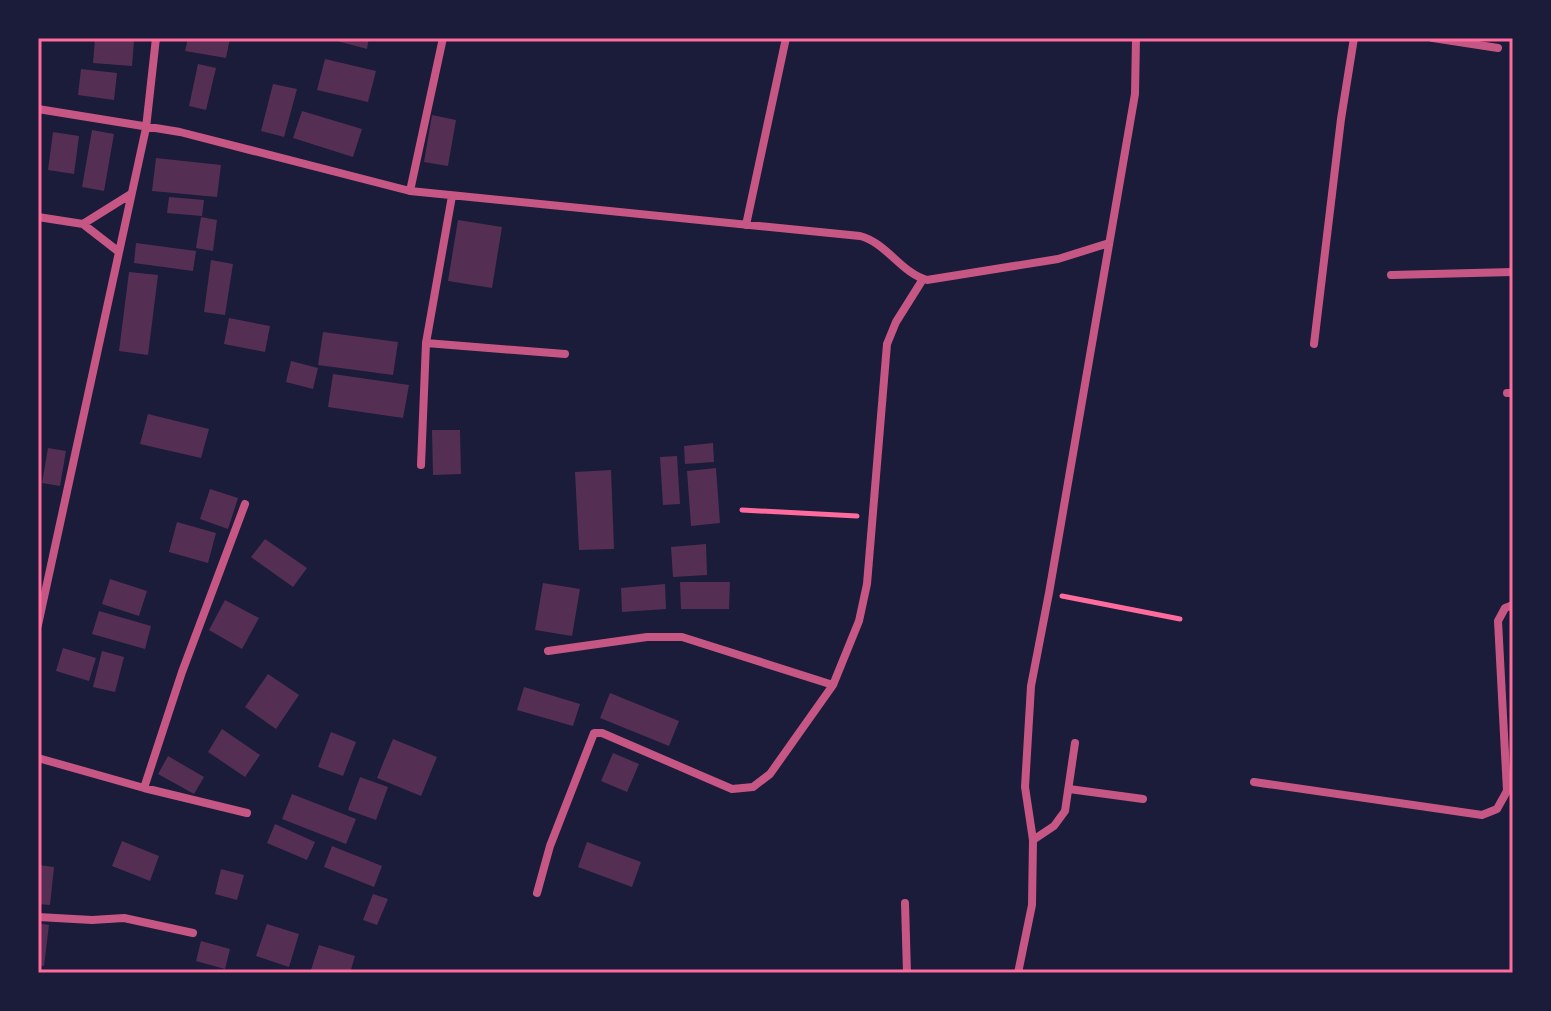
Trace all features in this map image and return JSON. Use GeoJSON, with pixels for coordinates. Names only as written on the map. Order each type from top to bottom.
{"type":"FeatureCollection","features":[{"type":"Feature","properties":{"kind":"street"},"geometry":{"type":"LineString","coordinates":[[38,625],[41,595],[146,128],[156,38]]}},
{"type":"Feature","properties":{"kind":"street"},"geometry":{"type":"LineString","coordinates":[[410,191],[443,38]]}},
{"type":"Feature","properties":{"kind":"street"},"geometry":{"type":"LineString","coordinates":[[746,225],[786,38]]}},
{"type":"Feature","properties":{"kind":"street"},"geometry":{"type":"LineString","coordinates":[[1018,973],[1032,905],[1033,840],[1025,787],[1031,686],[1135,94],[1136,38]]}},
{"type":"Feature","properties":{"kind":"street"},"geometry":{"type":"LineString","coordinates":[[1314,344],[1354,38]]}},
{"type":"Feature","properties":{"kind":"street"},"geometry":{"type":"LineString","coordinates":[[1433,38],[1498,48]]}},
{"type":"Feature","properties":{"kind":"street"},"geometry":{"type":"LineString","coordinates":[[38,109],[180,132],[410,191],[869,239],[923,279],[939,280],[1058,259],[1109,243]]}},
{"type":"Feature","properties":{"kind":"street"},"geometry":{"type":"LineString","coordinates":[[83,224],[131,194]]}},
{"type":"Feature","properties":{"kind":"street"},"geometry":{"type":"LineString","coordinates":[[421,465],[426,343],[452,196]]}},
{"type":"Feature","properties":{"kind":"street"},"geometry":{"type":"LineString","coordinates":[[38,217],[83,224],[119,252]]}},
{"type":"Feature","properties":{"kind":"street"},"geometry":{"type":"LineString","coordinates":[[1391,275],[1513,272]]}},
{"type":"Feature","properties":{"kind":"street"},"geometry":{"type":"LineString","coordinates":[[537,893],[550,846],[594,733],[602,733],[732,789],[753,787],[770,774],[833,685],[859,621],[871,559],[887,344],[896,322],[923,279]]}},
{"type":"Feature","properties":{"kind":"street"},"geometry":{"type":"LineString","coordinates":[[426,343],[565,354]]}},
{"type":"Feature","properties":{"kind":"street"},"geometry":{"type":"LineString","coordinates":[[144,788],[182,672],[245,504]]}},
{"type":"Feature","properties":{"kind":"street"},"geometry":{"type":"LineString","coordinates":[[1254,782],[1482,815],[1497,809],[1507,791],[1498,621],[1505,608],[1513,605]]}},
{"type":"Feature","properties":{"kind":"street"},"geometry":{"type":"LineString","coordinates":[[548,651],[647,637],[682,637],[833,685]]}},
{"type":"Feature","properties":{"kind":"street"},"geometry":{"type":"LineString","coordinates":[[1033,840],[1060,820],[1065,811],[1075,743]]}},
{"type":"Feature","properties":{"kind":"street"},"geometry":{"type":"LineString","coordinates":[[38,758],[247,813]]}},
{"type":"Feature","properties":{"kind":"street"},"geometry":{"type":"LineString","coordinates":[[1069,789],[1143,799]]}},
{"type":"Feature","properties":{"kind":"street"},"geometry":{"type":"LineString","coordinates":[[905,903],[907,973]]}},
{"type":"Feature","properties":{"kind":"street"},"geometry":{"type":"LineString","coordinates":[[38,917],[86,920],[124,918],[193,933]]}},
{"type":"Feature","properties":{"kind":"path"},"geometry":{"type":"LineString","coordinates":[[742,510],[873,517]]}},
{"type":"Feature","properties":{"kind":"path"},"geometry":{"type":"LineString","coordinates":[[1049,593],[1180,619]]}},
{"type":"Feature","properties":{"kind":"building"},"geometry":{"type":"Polygon","coordinates":[[[95,38],[134,41],[132,66],[93,63],[95,38]]]}},
{"type":"Feature","properties":{"kind":"building"},"geometry":{"type":"Polygon","coordinates":[[[188,38],[230,38],[226,58],[185,51],[188,38]]]}},
{"type":"Feature","properties":{"kind":"building"},"geometry":{"type":"Polygon","coordinates":[[[326,38],[369,38],[367,49],[326,38]]]}},
{"type":"Feature","properties":{"kind":"building"},"geometry":{"type":"Polygon","coordinates":[[[325,59],[376,71],[368,102],[317,90],[325,59]]]}},
{"type":"Feature","properties":{"kind":"building"},"geometry":{"type":"Polygon","coordinates":[[[198,64],[216,68],[206,110],[189,106],[198,64]]]}},
{"type":"Feature","properties":{"kind":"building"},"geometry":{"type":"Polygon","coordinates":[[[81,69],[117,73],[114,100],[78,95],[81,69]]]}},
{"type":"Feature","properties":{"kind":"building"},"geometry":{"type":"Polygon","coordinates":[[[273,84],[297,89],[284,137],[261,131],[273,84]]]}},
{"type":"Feature","properties":{"kind":"building"},"geometry":{"type":"Polygon","coordinates":[[[302,111],[362,129],[353,157],[293,138],[302,111]]]}},
{"type":"Feature","properties":{"kind":"building"},"geometry":{"type":"Polygon","coordinates":[[[432,115],[456,120],[448,166],[424,162],[432,115]]]}},
{"type":"Feature","properties":{"kind":"building"},"geometry":{"type":"Polygon","coordinates":[[[92,130],[114,134],[104,191],[82,187],[92,130]]]}},
{"type":"Feature","properties":{"kind":"building"},"geometry":{"type":"Polygon","coordinates":[[[53,132],[79,136],[74,174],[48,170],[53,132]]]}},
{"type":"Feature","properties":{"kind":"building"},"geometry":{"type":"Polygon","coordinates":[[[156,158],[221,165],[217,197],[152,191],[156,158]]]}},
{"type":"Feature","properties":{"kind":"building"},"geometry":{"type":"Polygon","coordinates":[[[169,197],[204,200],[202,216],[167,213],[169,197]]]}},
{"type":"Feature","properties":{"kind":"building"},"geometry":{"type":"Polygon","coordinates":[[[201,217],[217,220],[213,251],[196,248],[201,217]]]}},
{"type":"Feature","properties":{"kind":"building"},"geometry":{"type":"Polygon","coordinates":[[[458,220],[502,227],[492,288],[448,281],[458,220]]]}},
{"type":"Feature","properties":{"kind":"building"},"geometry":{"type":"Polygon","coordinates":[[[136,243],[196,251],[193,271],[134,263],[136,243]]]}},
{"type":"Feature","properties":{"kind":"building"},"geometry":{"type":"Polygon","coordinates":[[[211,260],[233,264],[225,315],[204,312],[211,260]]]}},
{"type":"Feature","properties":{"kind":"building"},"geometry":{"type":"Polygon","coordinates":[[[129,272],[158,275],[148,355],[119,351],[129,272]]]}},
{"type":"Feature","properties":{"kind":"building"},"geometry":{"type":"Polygon","coordinates":[[[229,318],[270,326],[265,352],[224,344],[229,318]]]}},
{"type":"Feature","properties":{"kind":"building"},"geometry":{"type":"Polygon","coordinates":[[[323,332],[398,342],[393,375],[318,365],[323,332]]]}},
{"type":"Feature","properties":{"kind":"building"},"geometry":{"type":"Polygon","coordinates":[[[291,361],[318,368],[313,389],[286,382],[291,361]]]}},
{"type":"Feature","properties":{"kind":"building"},"geometry":{"type":"Polygon","coordinates":[[[333,374],[409,385],[403,418],[328,407],[333,374]]]}},
{"type":"Feature","properties":{"kind":"building"},"geometry":{"type":"Polygon","coordinates":[[[148,414],[209,429],[201,458],[140,444],[148,414]]]}},
{"type":"Feature","properties":{"kind":"building"},"geometry":{"type":"Polygon","coordinates":[[[432,430],[460,430],[461,474],[433,475],[432,430]]]}},
{"type":"Feature","properties":{"kind":"building"},"geometry":{"type":"Polygon","coordinates":[[[713,443],[714,462],[685,464],[684,446],[713,443]]]}},
{"type":"Feature","properties":{"kind":"building"},"geometry":{"type":"Polygon","coordinates":[[[48,448],[66,451],[60,486],[42,483],[48,448]]]}},
{"type":"Feature","properties":{"kind":"building"},"geometry":{"type":"Polygon","coordinates":[[[677,456],[680,504],[663,505],[660,457],[677,456]]]}},
{"type":"Feature","properties":{"kind":"building"},"geometry":{"type":"Polygon","coordinates":[[[716,468],[720,523],[691,526],[687,471],[716,468]]]}},
{"type":"Feature","properties":{"kind":"building"},"geometry":{"type":"Polygon","coordinates":[[[611,470],[614,549],[579,550],[575,472],[611,470]]]}},
{"type":"Feature","properties":{"kind":"building"},"geometry":{"type":"Polygon","coordinates":[[[210,489],[238,498],[228,529],[200,519],[210,489]]]}},
{"type":"Feature","properties":{"kind":"building"},"geometry":{"type":"Polygon","coordinates":[[[177,522],[216,533],[208,563],[169,552],[177,522]]]}},
{"type":"Feature","properties":{"kind":"building"},"geometry":{"type":"Polygon","coordinates":[[[265,539],[307,568],[293,587],[251,557],[265,539]]]}},
{"type":"Feature","properties":{"kind":"building"},"geometry":{"type":"Polygon","coordinates":[[[706,544],[707,575],[673,577],[671,547],[706,544]]]}},
{"type":"Feature","properties":{"kind":"building"},"geometry":{"type":"Polygon","coordinates":[[[110,579],[147,591],[139,616],[102,604],[110,579]]]}},
{"type":"Feature","properties":{"kind":"building"},"geometry":{"type":"Polygon","coordinates":[[[680,582],[730,582],[729,609],[681,609],[680,582]]]}},
{"type":"Feature","properties":{"kind":"building"},"geometry":{"type":"Polygon","coordinates":[[[543,583],[580,589],[572,636],[535,630],[543,583]]]}},
{"type":"Feature","properties":{"kind":"building"},"geometry":{"type":"Polygon","coordinates":[[[665,584],[666,609],[622,612],[621,588],[665,584]]]}},
{"type":"Feature","properties":{"kind":"building"},"geometry":{"type":"Polygon","coordinates":[[[225,600],[259,618],[242,649],[209,630],[225,600]]]}},
{"type":"Feature","properties":{"kind":"building"},"geometry":{"type":"Polygon","coordinates":[[[99,611],[151,626],[145,649],[92,634],[99,611]]]}},
{"type":"Feature","properties":{"kind":"building"},"geometry":{"type":"Polygon","coordinates":[[[63,648],[96,658],[89,681],[56,671],[63,648]]]}},
{"type":"Feature","properties":{"kind":"building"},"geometry":{"type":"Polygon","coordinates":[[[102,651],[124,657],[115,692],[93,687],[102,651]]]}},
{"type":"Feature","properties":{"kind":"building"},"geometry":{"type":"Polygon","coordinates":[[[268,674],[299,695],[276,729],[245,707],[268,674]]]}},
{"type":"Feature","properties":{"kind":"building"},"geometry":{"type":"Polygon","coordinates":[[[524,687],[580,704],[573,726],[517,710],[524,687]]]}},
{"type":"Feature","properties":{"kind":"building"},"geometry":{"type":"Polygon","coordinates":[[[610,693],[679,721],[669,746],[600,718],[610,693]]]}},
{"type":"Feature","properties":{"kind":"building"},"geometry":{"type":"Polygon","coordinates":[[[222,729],[260,755],[245,777],[208,752],[222,729]]]}},
{"type":"Feature","properties":{"kind":"building"},"geometry":{"type":"Polygon","coordinates":[[[331,732],[356,742],[343,776],[318,767],[331,732]]]}},
{"type":"Feature","properties":{"kind":"building"},"geometry":{"type":"Polygon","coordinates":[[[393,739],[437,757],[421,796],[377,778],[393,739]]]}},
{"type":"Feature","properties":{"kind":"building"},"geometry":{"type":"Polygon","coordinates":[[[613,753],[639,764],[627,792],[601,781],[613,753]]]}},
{"type":"Feature","properties":{"kind":"building"},"geometry":{"type":"Polygon","coordinates":[[[168,756],[204,777],[194,794],[158,774],[168,756]]]}},
{"type":"Feature","properties":{"kind":"building"},"geometry":{"type":"Polygon","coordinates":[[[360,777],[388,787],[376,820],[348,810],[360,777]]]}},
{"type":"Feature","properties":{"kind":"building"},"geometry":{"type":"Polygon","coordinates":[[[292,794],[356,819],[346,844],[282,819],[292,794]]]}},
{"type":"Feature","properties":{"kind":"building"},"geometry":{"type":"Polygon","coordinates":[[[275,824],[315,842],[307,860],[267,843],[275,824]]]}},
{"type":"Feature","properties":{"kind":"building"},"geometry":{"type":"Polygon","coordinates":[[[122,841],[159,856],[150,881],[112,866],[122,841]]]}},
{"type":"Feature","properties":{"kind":"building"},"geometry":{"type":"Polygon","coordinates":[[[587,842],[641,862],[632,887],[578,867],[587,842]]]}},
{"type":"Feature","properties":{"kind":"building"},"geometry":{"type":"Polygon","coordinates":[[[332,846],[382,866],[374,887],[324,867],[332,846]]]}},
{"type":"Feature","properties":{"kind":"building"},"geometry":{"type":"Polygon","coordinates":[[[38,865],[54,867],[50,905],[38,904],[38,865]]]}},
{"type":"Feature","properties":{"kind":"building"},"geometry":{"type":"Polygon","coordinates":[[[221,869],[244,875],[237,900],[215,894],[221,869]]]}},
{"type":"Feature","properties":{"kind":"building"},"geometry":{"type":"Polygon","coordinates":[[[373,894],[388,899],[377,925],[363,920],[373,894]]]}},
{"type":"Feature","properties":{"kind":"building"},"geometry":{"type":"Polygon","coordinates":[[[38,923],[49,925],[44,966],[38,965],[38,923]]]}},
{"type":"Feature","properties":{"kind":"building"},"geometry":{"type":"Polygon","coordinates":[[[267,924],[299,934],[289,967],[256,956],[267,924]]]}},
{"type":"Feature","properties":{"kind":"building"},"geometry":{"type":"Polygon","coordinates":[[[201,941],[230,949],[225,969],[196,961],[201,941]]]}},
{"type":"Feature","properties":{"kind":"building"},"geometry":{"type":"Polygon","coordinates":[[[319,945],[355,956],[350,973],[310,973],[319,945]]]}}]}
